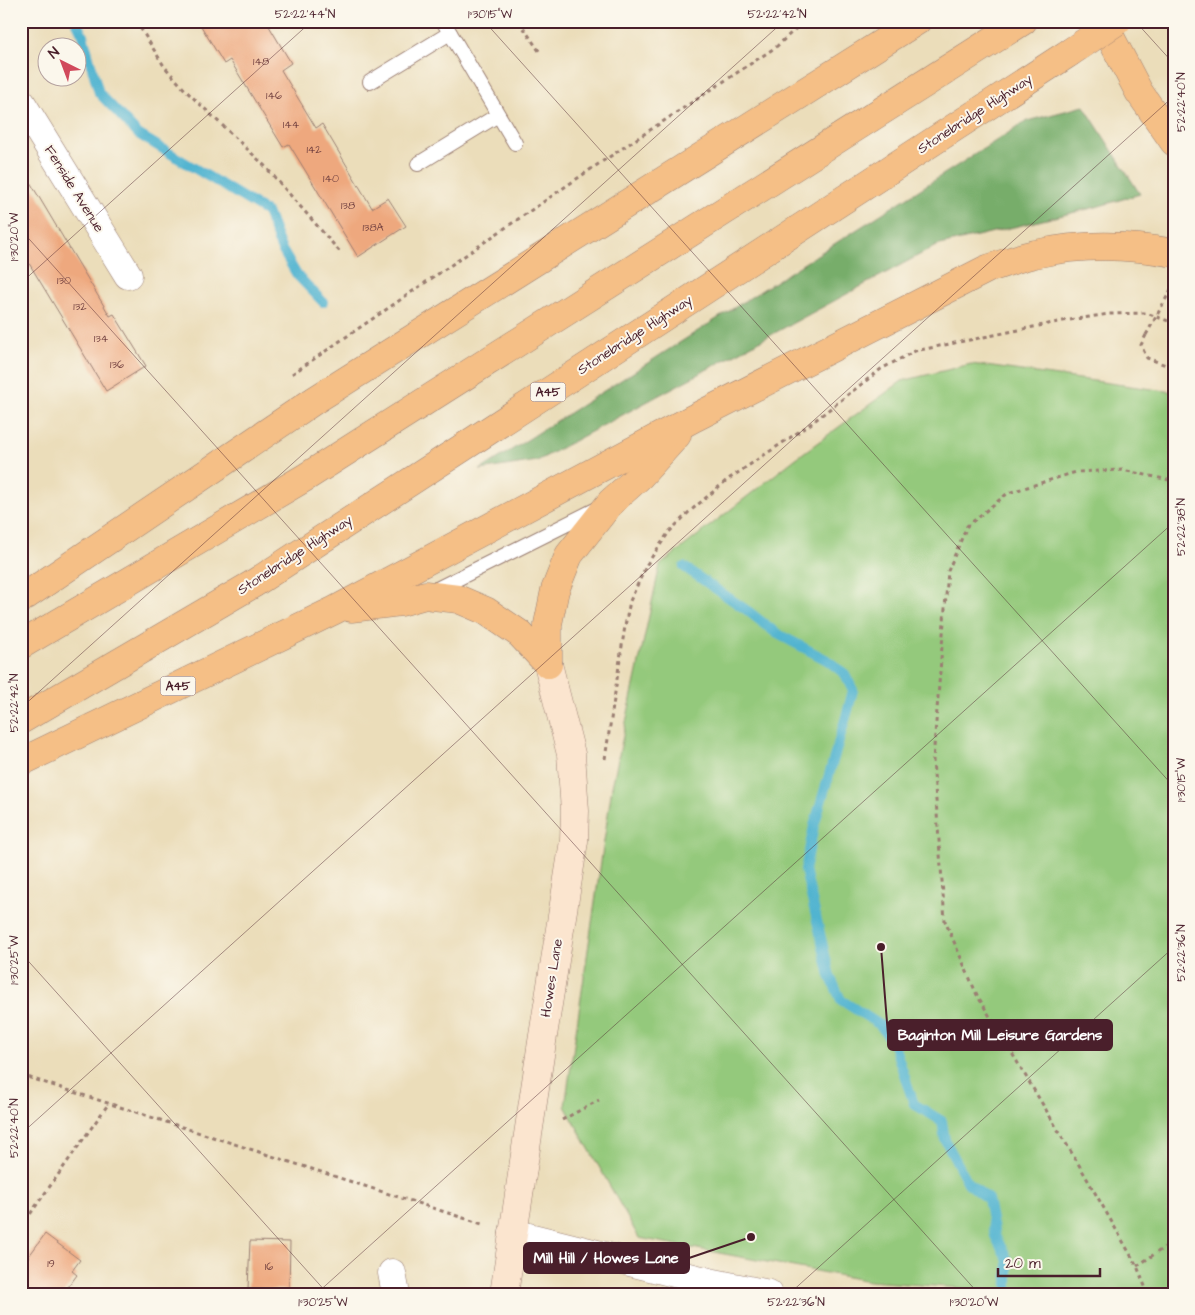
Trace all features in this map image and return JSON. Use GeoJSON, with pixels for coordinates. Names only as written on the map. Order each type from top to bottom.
{"type":"FeatureCollection","features":[{"type":"Feature","properties":{"kind":"highway"},"geometry":{"type":"LineString","coordinates":[[21,599],[315,400],[917,21]]}},
{"type":"Feature","properties":{"kind":"highway"},"geometry":{"type":"LineString","coordinates":[[21,645],[306,477],[1023,21]]}},
{"type":"Feature","properties":{"kind":"highway"},"geometry":{"type":"LineString","coordinates":[[1102,21],[1139,92],[1174,142]]}},
{"type":"Feature","properties":{"kind":"highway","name":"Stonebridge Highway"},"geometry":{"type":"LineString","coordinates":[[21,720],[253,584],[1117,21]]}},
{"type":"Feature","properties":{"kind":"highway","name":"A45"},"geometry":{"type":"LineString","coordinates":[[21,762],[335,610],[692,420],[987,269],[1034,254],[1079,246],[1135,246],[1174,253]]}},
{"type":"Feature","properties":{"kind":"highway"},"geometry":{"type":"LineString","coordinates":[[548,664],[548,624],[555,590],[569,555],[611,502],[640,476],[692,420]]}},
{"type":"Feature","properties":{"kind":"highway"},"geometry":{"type":"LineString","coordinates":[[335,610],[401,602],[425,595],[458,599],[486,611],[520,634],[548,664]]}},
{"type":"Feature","properties":{"kind":"main road","name":"Howes Lane"},"geometry":{"type":"LineString","coordinates":[[504,1294],[574,841],[575,811],[571,754],[548,664]]}},
{"type":"Feature","properties":{"kind":"street","name":"Fenside Avenue"},"geometry":{"type":"LineString","coordinates":[[21,102],[128,275]]}},
{"type":"Feature","properties":{"kind":"street"},"geometry":{"type":"LineString","coordinates":[[513,1233],[714,1284],[770,1294]]}},
{"type":"Feature","properties":{"kind":"lane"},"geometry":{"type":"LineString","coordinates":[[370,82],[446,27],[516,143]]}},
{"type":"Feature","properties":{"kind":"lane"},"geometry":{"type":"LineString","coordinates":[[418,164],[498,115]]}},
{"type":"Feature","properties":{"kind":"lane"},"geometry":{"type":"LineString","coordinates":[[425,595],[611,502]]}},
{"type":"Feature","properties":{"kind":"path"},"geometry":{"type":"LineString","coordinates":[[136,21],[164,66],[186,91],[264,165],[341,253]]}},
{"type":"Feature","properties":{"kind":"path"},"geometry":{"type":"LineString","coordinates":[[519,21],[539,51]]}},
{"type":"Feature","properties":{"kind":"path"},"geometry":{"type":"LineString","coordinates":[[287,378],[597,164],[776,47],[804,21]]}},
{"type":"Feature","properties":{"kind":"path"},"geometry":{"type":"LineString","coordinates":[[1174,284],[1141,345],[1147,358],[1174,368]]}},
{"type":"Feature","properties":{"kind":"path"},"geometry":{"type":"LineString","coordinates":[[604,763],[624,626],[630,601],[646,564],[669,532],[689,512],[727,480],[809,425],[880,369],[915,351],[1109,314],[1146,313],[1174,323]]}},
{"type":"Feature","properties":{"kind":"path"},"geometry":{"type":"LineString","coordinates":[[1148,1294],[1137,1266],[977,995],[945,921],[933,760],[948,571],[967,526],[1008,493],[1076,472],[1122,470],[1174,480]]}},
{"type":"Feature","properties":{"kind":"path"},"geometry":{"type":"LineString","coordinates":[[21,1075],[513,1233]]}},
{"type":"Feature","properties":{"kind":"path"},"geometry":{"type":"LineString","coordinates":[[570,1116],[599,1100]]}},
{"type":"Feature","properties":{"kind":"path"},"geometry":{"type":"LineString","coordinates":[[21,1227],[109,1103]]}},
{"type":"Feature","properties":{"kind":"path"},"geometry":{"type":"LineString","coordinates":[[1137,1266],[1174,1241]]}},
{"type":"Feature","properties":{"kind":"green space"},"geometry":{"type":"Polygon","coordinates":[[[1084,106],[1140,194],[1096,207],[936,246],[537,461],[480,470],[1027,121],[1084,106]]]}},
{"type":"Feature","properties":{"kind":"green space"},"geometry":{"type":"Polygon","coordinates":[[[971,364],[1174,392],[1174,1294],[1038,1294],[869,1281],[639,1238],[565,1106],[612,787],[660,565],[795,459],[902,381],[971,364]]]}},
{"type":"Feature","properties":{"kind":"building"},"geometry":{"type":"Polygon","coordinates":[[[198,21],[266,21],[291,63],[281,70],[316,128],[322,124],[372,208],[388,198],[406,226],[358,257],[289,144],[283,147],[230,60],[224,64],[198,21]]]}},
{"type":"Feature","properties":{"kind":"building"},"geometry":{"type":"Polygon","coordinates":[[[21,167],[110,316],[114,314],[146,366],[106,391],[21,250],[21,167]]]}},
{"type":"Feature","properties":{"kind":"building"},"geometry":{"type":"Polygon","coordinates":[[[45,1234],[80,1260],[72,1271],[77,1275],[63,1294],[21,1294],[21,1267],[45,1234]]]}},
{"type":"Feature","properties":{"kind":"building"},"geometry":{"type":"Polygon","coordinates":[[[250,1241],[290,1242],[289,1290],[248,1289],[250,1241]]]}},
{"type":"Feature","properties":{"kind":"waterway"},"geometry":{"type":"LineString","coordinates":[[76,21],[83,35],[99,93],[138,134],[267,212],[281,248],[297,275],[323,302]]}},
{"type":"Feature","properties":{"kind":"waterway"},"geometry":{"type":"LineString","coordinates":[[684,567],[748,611],[776,633],[827,660],[845,674],[853,690],[814,826],[805,870],[830,976],[841,1000],[880,1025],[894,1045],[914,1104],[942,1121],[945,1140],[968,1183],[988,1199],[995,1236],[1008,1260],[1008,1287]]}},
{"type":"Feature","properties":{"kind":"place","name":"Baginton Mill Leisure Gardens"},"geometry":{"type":"Point","coordinates":[881,947]}},
{"type":"Feature","properties":{"kind":"place","name":"Mill Hill / Howes Lane"},"geometry":{"type":"Point","coordinates":[751,1237]}}]}
